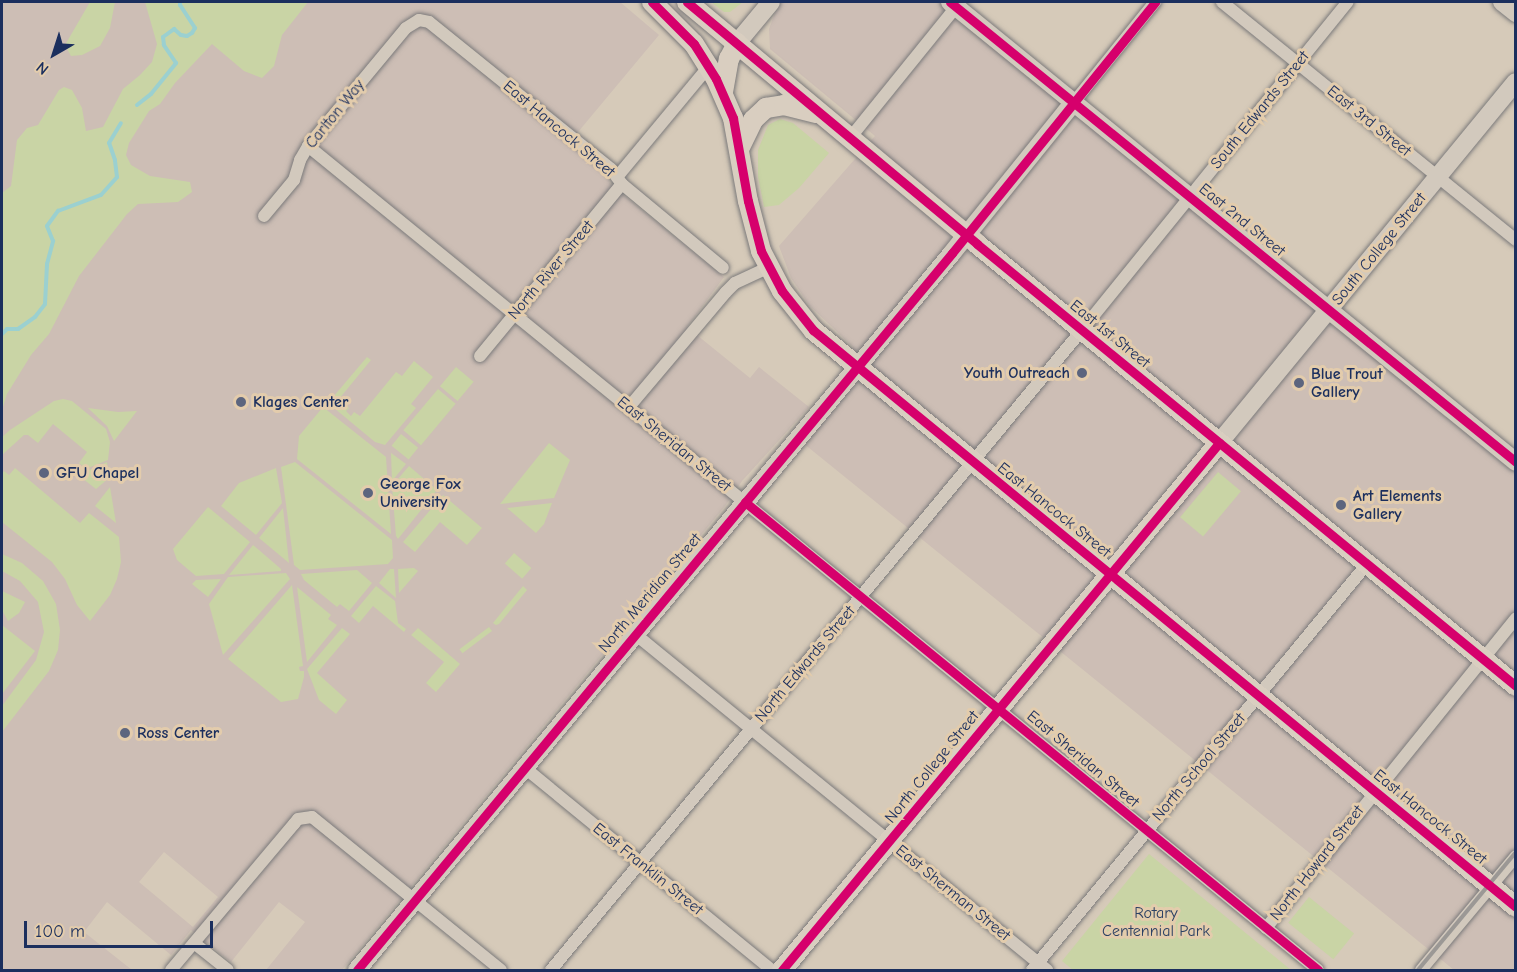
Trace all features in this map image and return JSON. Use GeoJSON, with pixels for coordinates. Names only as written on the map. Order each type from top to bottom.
{"type":"FeatureCollection","features":[{"type":"Feature","properties":{"kind":"main road","name":"East 1st Street"},"geometry":{"type":"LineString","coordinates":[[687,2],[966,235],[1515,686]]}},
{"type":"Feature","properties":{"kind":"main road"},"geometry":{"type":"LineString","coordinates":[[655,4],[696,25],[716,39],[725,43],[737,43],[729,59],[723,92]]}},
{"type":"Feature","properties":{"kind":"main road"},"geometry":{"type":"LineString","coordinates":[[655,4],[679,26],[709,66],[723,92],[733,118],[740,147]]}},
{"type":"Feature","properties":{"kind":"main road"},"geometry":{"type":"LineString","coordinates":[[740,147],[753,120],[766,108],[784,105],[821,115]]}},
{"type":"Feature","properties":{"kind":"main road","name":"East Hancock Street"},"geometry":{"type":"LineString","coordinates":[[740,147],[748,201],[761,251],[782,291],[803,319],[857,368],[972,463],[1515,907]]}},
{"type":"Feature","properties":{"kind":"main road","name":"North College Street"},"geometry":{"type":"LineString","coordinates":[[782,970],[1220,443]]}},
{"type":"Feature","properties":{"kind":"street"},"geometry":{"type":"LineString","coordinates":[[737,43],[771,2]]}},
{"type":"Feature","properties":{"kind":"street"},"geometry":{"type":"LineString","coordinates":[[1074,102],[1155,2]]}},
{"type":"Feature","properties":{"kind":"street","name":"East 3rd Street"},"geometry":{"type":"LineString","coordinates":[[1222,2],[1515,240]]}},
{"type":"Feature","properties":{"kind":"street","name":"South Edwards Street"},"geometry":{"type":"LineString","coordinates":[[1082,330],[1348,2]]}},
{"type":"Feature","properties":{"kind":"street"},"geometry":{"type":"LineString","coordinates":[[1502,2],[1515,13]]}},
{"type":"Feature","properties":{"kind":"street"},"geometry":{"type":"LineString","coordinates":[[849,138],[956,3]]}},
{"type":"Feature","properties":{"kind":"street","name":"East 2nd Street"},"geometry":{"type":"LineString","coordinates":[[956,3],[1515,462]]}},
{"type":"Feature","properties":{"kind":"street","name":"Carlton Way"},"geometry":{"type":"LineString","coordinates":[[264,216],[294,180],[300,160],[308,146],[406,28],[419,20]]}},
{"type":"Feature","properties":{"kind":"street","name":"East Hancock Street"},"geometry":{"type":"LineString","coordinates":[[419,20],[429,21],[611,169],[619,180],[723,268]]}},
{"type":"Feature","properties":{"kind":"street","name":"North River Street"},"geometry":{"type":"LineString","coordinates":[[480,356],[709,66]]}},
{"type":"Feature","properties":{"kind":"street","name":"South College Street"},"geometry":{"type":"LineString","coordinates":[[1220,443],[1515,82]]}},
{"type":"Feature","properties":{"kind":"street","name":"North Meridian Street"},"geometry":{"type":"LineString","coordinates":[[357,970],[857,368],[1074,102]]}},
{"type":"Feature","properties":{"kind":"street","name":"East Sheridan Street"},"geometry":{"type":"LineString","coordinates":[[308,146],[1318,970]]}},
{"type":"Feature","properties":{"kind":"street"},"geometry":{"type":"LineString","coordinates":[[629,407],[735,283],[769,267]]}},
{"type":"Feature","properties":{"kind":"street","name":"North Edwards Street"},"geometry":{"type":"LineString","coordinates":[[551,970],[1082,330]]}},
{"type":"Feature","properties":{"kind":"street","name":"North School Street"},"geometry":{"type":"LineString","coordinates":[[1039,968],[1147,831],[1367,564]]}},
{"type":"Feature","properties":{"kind":"street","name":"North Howard Street"},"geometry":{"type":"LineString","coordinates":[[1266,928],[1515,618]]}},
{"type":"Feature","properties":{"kind":"street","name":"East Sherman Street"},"geometry":{"type":"LineString","coordinates":[[635,634],[890,842],[1039,968]]}},
{"type":"Feature","properties":{"kind":"street","name":"East Franklin Street"},"geometry":{"type":"LineString","coordinates":[[525,768],[772,970]]}},
{"type":"Feature","properties":{"kind":"street"},"geometry":{"type":"LineString","coordinates":[[171,970],[294,824],[305,818],[318,820],[501,970]]}},
{"type":"Feature","properties":{"kind":"street"},"geometry":{"type":"LineString","coordinates":[[1421,970],[1515,856]]}},
{"type":"Feature","properties":{"kind":"street"},"geometry":{"type":"LineString","coordinates":[[194,943],[228,970]]}},
{"type":"Feature","properties":{"kind":"shaded area","name":"George Fox University"},"geometry":{"type":"Polygon","coordinates":[[[2,2],[620,2],[659,35],[568,144],[608,176],[610,184],[724,277],[687,327],[750,378],[759,367],[809,407],[742,481],[725,506],[342,970],[266,970],[305,922],[279,902],[231,962],[191,930],[171,955],[107,902],[84,932],[132,970],[2,970],[2,2]],[[164,852],[139,882],[193,927],[218,897],[164,852]]]}},
{"type":"Feature","properties":{"kind":"shaded area"},"geometry":{"type":"Polygon","coordinates":[[[779,2],[947,2],[1515,472],[1515,970],[1454,970],[798,439],[844,384],[853,347],[809,305],[791,278],[779,246],[875,136],[770,49],[769,29],[779,2]]]}},
{"type":"Feature","properties":{"kind":"green space"},"geometry":{"type":"Polygon","coordinates":[[[90,2],[115,2],[110,28],[100,46],[82,55],[71,56],[65,45],[90,2]]]}},
{"type":"Feature","properties":{"kind":"green space"},"geometry":{"type":"Polygon","coordinates":[[[145,2],[308,2],[282,35],[274,66],[262,78],[244,71],[212,44],[175,83],[160,104],[149,111],[129,143],[126,155],[131,165],[150,176],[190,182],[192,192],[178,202],[138,204],[127,214],[79,276],[49,334],[31,355],[7,394],[2,410],[2,193],[11,186],[17,140],[27,128],[38,125],[59,90],[64,87],[72,90],[82,108],[86,131],[103,127],[123,89],[152,62],[157,44],[145,2]]]}},
{"type":"Feature","properties":{"kind":"green space"},"geometry":{"type":"Polygon","coordinates":[[[711,2],[743,2],[730,12],[724,12],[711,2]]]}},
{"type":"Feature","properties":{"kind":"green space"},"geometry":{"type":"Polygon","coordinates":[[[780,119],[793,123],[829,153],[799,188],[779,205],[764,207],[758,177],[758,150],[768,125],[780,119]]]}},
{"type":"Feature","properties":{"kind":"green space"},"geometry":{"type":"Polygon","coordinates":[[[367,357],[371,360],[339,399],[349,408],[346,411],[351,416],[354,412],[360,416],[396,372],[402,376],[414,361],[433,377],[411,404],[416,408],[385,445],[375,442],[328,403],[367,357]]]}},
{"type":"Feature","properties":{"kind":"green space"},"geometry":{"type":"Polygon","coordinates":[[[456,367],[474,382],[458,401],[440,386],[456,367]]]}},
{"type":"Feature","properties":{"kind":"green space"},"geometry":{"type":"Polygon","coordinates":[[[438,389],[456,404],[421,445],[403,430],[438,389]]]}},
{"type":"Feature","properties":{"kind":"green space"},"geometry":{"type":"Polygon","coordinates":[[[63,399],[72,401],[106,429],[110,442],[108,460],[88,468],[83,466],[79,463],[87,452],[53,424],[38,443],[28,435],[24,435],[2,455],[2,437],[54,401],[63,399]]]}},
{"type":"Feature","properties":{"kind":"green space"},"geometry":{"type":"Polygon","coordinates":[[[323,407],[386,457],[391,534],[297,459],[299,436],[323,407]]]}},
{"type":"Feature","properties":{"kind":"green space"},"geometry":{"type":"Polygon","coordinates":[[[88,408],[118,412],[137,411],[114,441],[107,426],[88,408]]]}},
{"type":"Feature","properties":{"kind":"green space"},"geometry":{"type":"Polygon","coordinates":[[[401,434],[418,448],[409,460],[392,446],[401,434]]]}},
{"type":"Feature","properties":{"kind":"green space"},"geometry":{"type":"Polygon","coordinates":[[[549,443],[570,460],[554,498],[500,504],[549,443]]]}},
{"type":"Feature","properties":{"kind":"green space"},"geometry":{"type":"Polygon","coordinates":[[[391,453],[406,464],[392,481],[391,453]]]}},
{"type":"Feature","properties":{"kind":"green space"},"geometry":{"type":"Polygon","coordinates":[[[107,462],[109,478],[96,489],[73,471],[77,465],[89,470],[107,462]]]}},
{"type":"Feature","properties":{"kind":"green space"},"geometry":{"type":"Polygon","coordinates":[[[295,462],[392,540],[393,558],[388,564],[300,570],[294,565],[281,467],[295,462]]]}},
{"type":"Feature","properties":{"kind":"green space"},"geometry":{"type":"Polygon","coordinates":[[[409,466],[437,490],[398,539],[392,486],[409,466]]]}},
{"type":"Feature","properties":{"kind":"green space"},"geometry":{"type":"Polygon","coordinates":[[[15,468],[80,523],[89,513],[119,537],[121,562],[117,579],[110,595],[90,621],[77,605],[65,579],[52,562],[2,522],[2,474],[4,471],[9,475],[15,468]]]}},
{"type":"Feature","properties":{"kind":"green space"},"geometry":{"type":"Polygon","coordinates":[[[276,468],[282,503],[256,535],[221,506],[239,483],[276,468]]]}},
{"type":"Feature","properties":{"kind":"green space"},"geometry":{"type":"Polygon","coordinates":[[[1218,472],[1241,491],[1203,536],[1180,517],[1218,472]]]}},
{"type":"Feature","properties":{"kind":"green space"},"geometry":{"type":"Polygon","coordinates":[[[110,487],[116,523],[95,506],[110,487]]]}},
{"type":"Feature","properties":{"kind":"green space"},"geometry":{"type":"Polygon","coordinates":[[[443,495],[482,528],[467,545],[440,522],[415,552],[403,542],[443,495]]]}},
{"type":"Feature","properties":{"kind":"green space"},"geometry":{"type":"Polygon","coordinates":[[[552,503],[544,524],[536,533],[507,508],[552,503]]]}},
{"type":"Feature","properties":{"kind":"green space"},"geometry":{"type":"Polygon","coordinates":[[[208,507],[250,542],[224,574],[196,576],[177,560],[173,549],[208,507]]]}},
{"type":"Feature","properties":{"kind":"green space"},"geometry":{"type":"Polygon","coordinates":[[[283,508],[289,563],[259,538],[283,508]]]}},
{"type":"Feature","properties":{"kind":"green space"},"geometry":{"type":"Polygon","coordinates":[[[253,545],[281,571],[229,575],[253,545]]]}},
{"type":"Feature","properties":{"kind":"green space"},"geometry":{"type":"Polygon","coordinates":[[[514,553],[531,568],[522,579],[505,564],[514,553]]]}},
{"type":"Feature","properties":{"kind":"green space"},"geometry":{"type":"Polygon","coordinates":[[[2,554],[22,563],[43,581],[56,604],[60,630],[58,650],[49,671],[2,732],[2,706],[36,660],[44,632],[38,602],[20,581],[2,571],[2,554]]]}},
{"type":"Feature","properties":{"kind":"green space"},"geometry":{"type":"Polygon","coordinates":[[[414,568],[418,571],[399,593],[398,569],[414,568]]]}},
{"type":"Feature","properties":{"kind":"green space"},"geometry":{"type":"Polygon","coordinates":[[[390,569],[394,569],[396,598],[379,583],[390,569]]]}},
{"type":"Feature","properties":{"kind":"green space"},"geometry":{"type":"Polygon","coordinates":[[[357,570],[372,583],[349,611],[340,604],[337,607],[304,580],[301,574],[357,570]]]}},
{"type":"Feature","properties":{"kind":"green space"},"geometry":{"type":"Polygon","coordinates":[[[286,573],[290,579],[223,655],[209,604],[228,577],[286,573]]]}},
{"type":"Feature","properties":{"kind":"green space"},"geometry":{"type":"Polygon","coordinates":[[[221,579],[208,597],[192,584],[196,580],[221,579]]]}},
{"type":"Feature","properties":{"kind":"green space"},"geometry":{"type":"Polygon","coordinates":[[[292,585],[303,666],[299,667],[300,671],[304,671],[304,677],[298,699],[281,702],[228,659],[292,585]]]}},
{"type":"Feature","properties":{"kind":"green space"},"geometry":{"type":"Polygon","coordinates":[[[376,586],[395,601],[398,623],[406,629],[404,632],[373,606],[359,623],[351,616],[376,586]]]}},
{"type":"Feature","properties":{"kind":"green space"},"geometry":{"type":"Polygon","coordinates":[[[523,586],[527,590],[499,624],[493,623],[523,586]]]}},
{"type":"Feature","properties":{"kind":"green space"},"geometry":{"type":"Polygon","coordinates":[[[297,587],[331,615],[328,619],[337,625],[307,662],[297,587]]]}},
{"type":"Feature","properties":{"kind":"green space"},"geometry":{"type":"Polygon","coordinates":[[[2,591],[25,602],[19,613],[8,621],[2,610],[2,591]]]}},
{"type":"Feature","properties":{"kind":"green space"},"geometry":{"type":"Polygon","coordinates":[[[2,625],[35,651],[2,694],[2,625]]]}},
{"type":"Feature","properties":{"kind":"green space"},"geometry":{"type":"Polygon","coordinates":[[[489,627],[492,631],[462,653],[459,649],[489,627]]]}},
{"type":"Feature","properties":{"kind":"green space"},"geometry":{"type":"Polygon","coordinates":[[[342,628],[350,634],[317,673],[347,700],[336,714],[319,700],[307,669],[342,628]]]}},
{"type":"Feature","properties":{"kind":"green space"},"geometry":{"type":"Polygon","coordinates":[[[418,628],[460,664],[436,692],[426,683],[444,662],[411,635],[418,628]]]}},
{"type":"Feature","properties":{"kind":"green space","name":"Rotary Centennial Park"},"geometry":{"type":"Polygon","coordinates":[[[1149,854],[1291,970],[1073,970],[1062,961],[1149,854]]]}},
{"type":"Feature","properties":{"kind":"green space"},"geometry":{"type":"Polygon","coordinates":[[[1309,897],[1354,934],[1333,959],[1288,923],[1309,897]]]}},
{"type":"Feature","properties":{"kind":"waterway"},"geometry":{"type":"LineString","coordinates":[[137,105],[151,94],[176,63],[164,45],[163,37],[174,29],[181,35],[187,36],[195,28],[180,2]]}},
{"type":"Feature","properties":{"kind":"waterway"},"geometry":{"type":"LineString","coordinates":[[2,334],[7,329],[18,329],[35,317],[45,304],[47,264],[53,241],[47,226],[58,211],[101,195],[117,177],[115,160],[109,143],[121,123]]}},
{"type":"Feature","properties":{"kind":"railway"},"geometry":{"type":"LineString","coordinates":[[1418,970],[1516,852]]}},
{"type":"Feature","properties":{"kind":"cycle path"},"geometry":{"type":"LineString","coordinates":[[652,2],[694,44],[716,79],[733,118],[748,201],[761,251],[782,291],[813,330],[1516,907]]}},
{"type":"Feature","properties":{"kind":"cycle path"},"geometry":{"type":"LineString","coordinates":[[687,2],[977,244],[1516,686]]}},
{"type":"Feature","properties":{"kind":"cycle path"},"geometry":{"type":"LineString","coordinates":[[950,2],[1516,462]]}},
{"type":"Feature","properties":{"kind":"cycle path"},"geometry":{"type":"LineString","coordinates":[[357,970],[952,253],[1155,2]]}},
{"type":"Feature","properties":{"kind":"cycle path"},"geometry":{"type":"LineString","coordinates":[[782,970],[1219,443]]}},
{"type":"Feature","properties":{"kind":"cycle path"},"geometry":{"type":"LineString","coordinates":[[745,502],[1318,970]]}},
{"type":"Feature","properties":{"kind":"place","name":"Youth Outreach"},"geometry":{"type":"Point","coordinates":[1082,373]}},
{"type":"Feature","properties":{"kind":"place","name":"Blue Trout Gallery"},"geometry":{"type":"Point","coordinates":[1299,383]}},
{"type":"Feature","properties":{"kind":"place","name":"Klages Center"},"geometry":{"type":"Point","coordinates":[241,402]}},
{"type":"Feature","properties":{"kind":"place","name":"GFU Chapel"},"geometry":{"type":"Point","coordinates":[44,473]}},
{"type":"Feature","properties":{"kind":"place","name":"George Fox University"},"geometry":{"type":"Point","coordinates":[368,493]}},
{"type":"Feature","properties":{"kind":"place","name":"Art Elements Gallery"},"geometry":{"type":"Point","coordinates":[1341,505]}},
{"type":"Feature","properties":{"kind":"place","name":"Ross Center"},"geometry":{"type":"Point","coordinates":[125,733]}}]}
